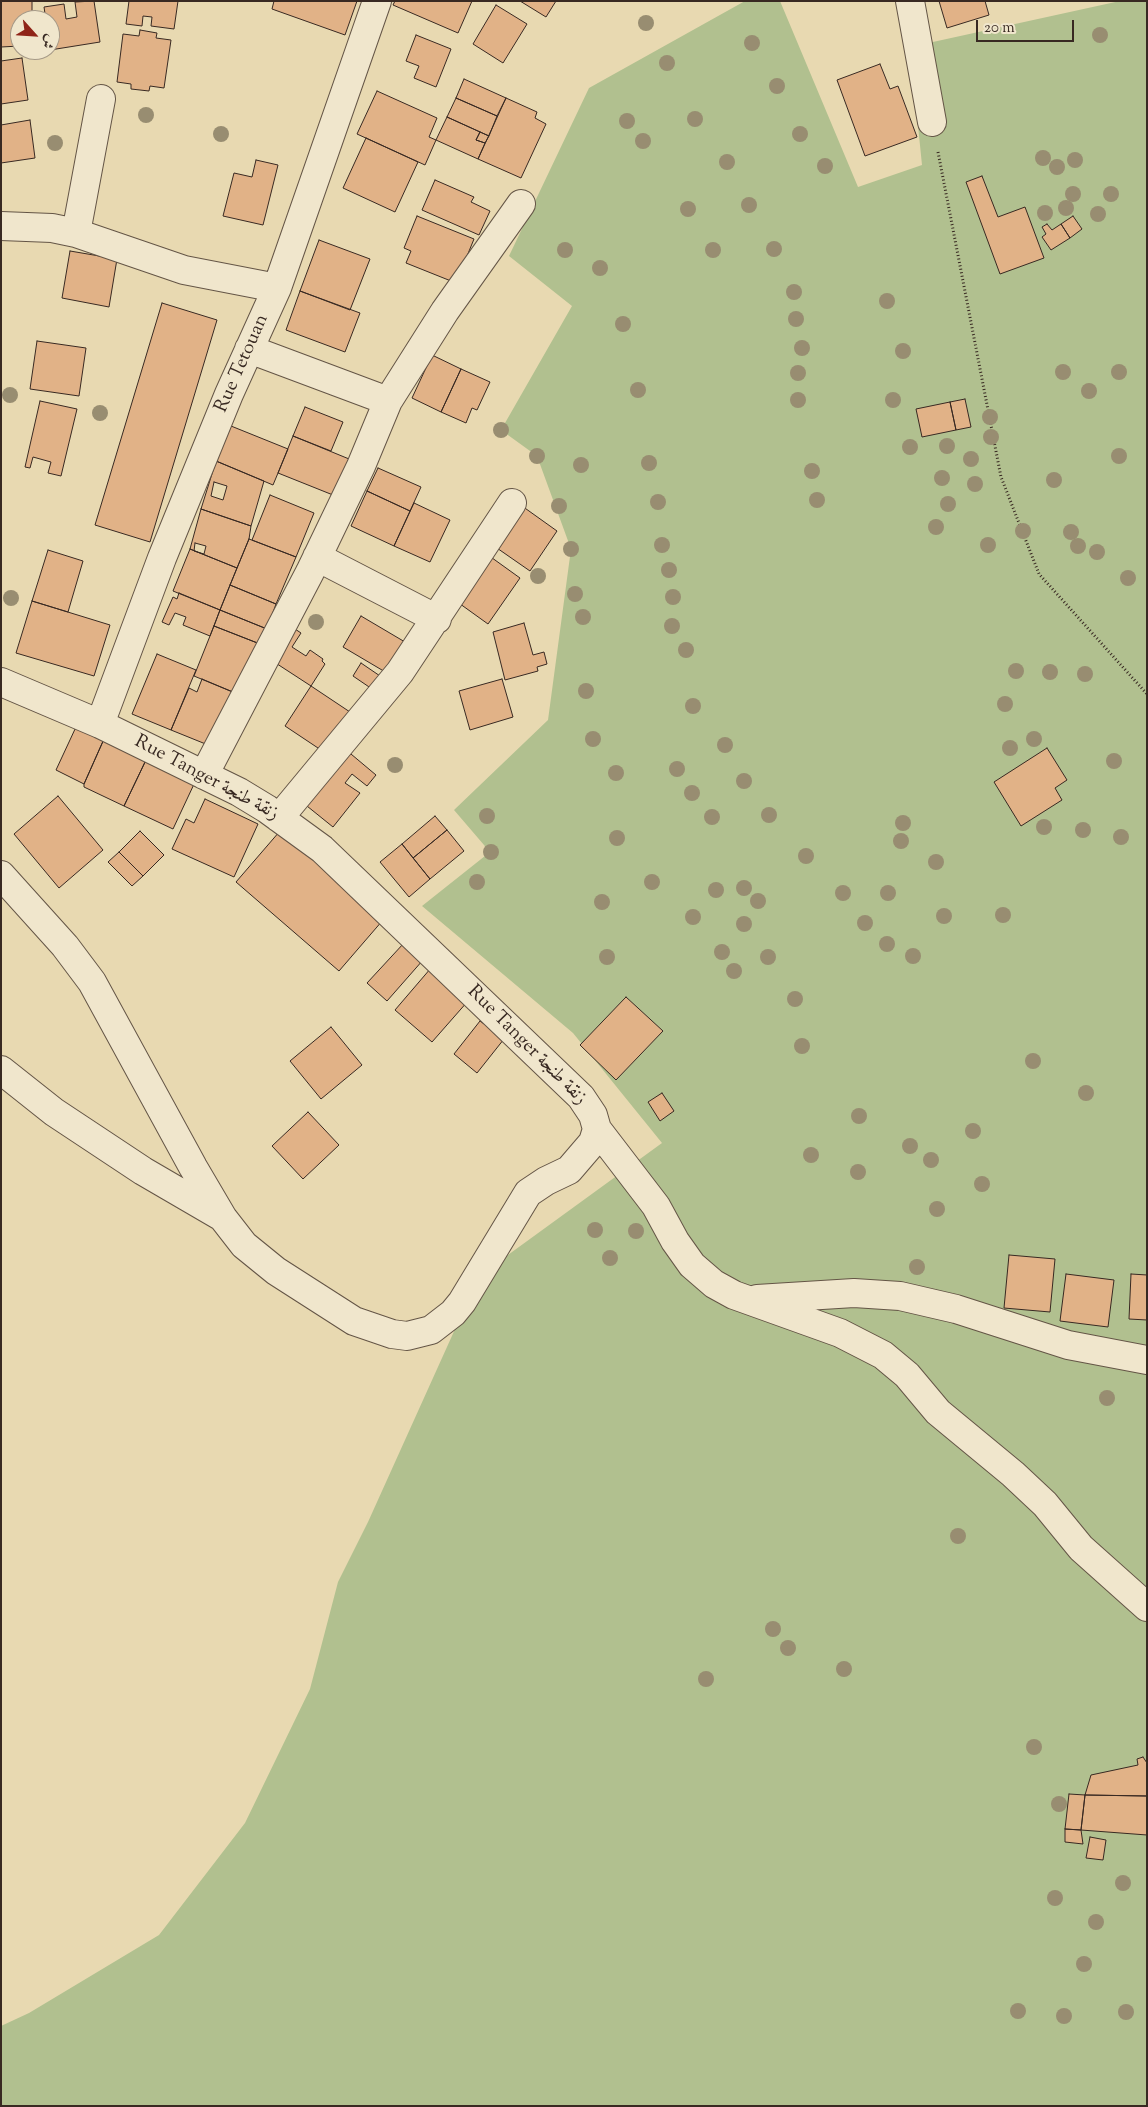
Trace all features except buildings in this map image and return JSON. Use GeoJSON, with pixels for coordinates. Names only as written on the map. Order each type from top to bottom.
{"type":"FeatureCollection","features":[{"type":"Feature","properties":{"kind":"street","name":"Rue Tetouan"},"geometry":{"type":"LineString","coordinates":[[100,724],[166,549],[249,349],[277,288],[377,1]]}},
{"type":"Feature","properties":{"kind":"street"},"geometry":{"type":"LineString","coordinates":[[910,1],[932,122]]}},
{"type":"Feature","properties":{"kind":"street"},"geometry":{"type":"LineString","coordinates":[[76,233],[101,100]]}},
{"type":"Feature","properties":{"kind":"street"},"geometry":{"type":"LineString","coordinates":[[204,775],[317,557],[361,466],[388,401],[429,334],[521,204]]}},
{"type":"Feature","properties":{"kind":"street"},"geometry":{"type":"LineString","coordinates":[[1,226],[52,228],[76,233],[184,270],[277,288]]}},
{"type":"Feature","properties":{"kind":"street"},"geometry":{"type":"LineString","coordinates":[[249,349],[388,401]]}},
{"type":"Feature","properties":{"kind":"street"},"geometry":{"type":"LineString","coordinates":[[279,818],[400,672],[437,619],[512,503]]}},
{"type":"Feature","properties":{"kind":"street"},"geometry":{"type":"LineString","coordinates":[[317,557],[437,619]]}},
{"type":"Feature","properties":{"kind":"street","name":"Rue Tanger زنقة طنجة"},"geometry":{"type":"LineString","coordinates":[[1,682],[100,724],[239,792],[322,848],[581,1097],[593,1114],[597,1129],[656,1206],[675,1241],[692,1265],[714,1284],[746,1299],[840,1333],[862,1343],[895,1365],[907,1375],[938,1412],[1013,1474],[1045,1504],[1081,1548],[1147,1607]]}},
{"type":"Feature","properties":{"kind":"street"},"geometry":{"type":"LineString","coordinates":[[1,876],[65,946],[92,982],[223,1218],[244,1245],[276,1271],[354,1321],[392,1334],[422,1334],[447,1318],[462,1302],[528,1194],[569,1170],[593,1142],[597,1129]]}},
{"type":"Feature","properties":{"kind":"street"},"geometry":{"type":"LineString","coordinates":[[1,1070],[54,1112],[143,1171],[223,1218]]}},
{"type":"Feature","properties":{"kind":"street"},"geometry":{"type":"LineString","coordinates":[[746,1299],[854,1293],[900,1296],[956,1310],[1068,1345],[1147,1360]]}},
{"type":"Feature","properties":{"kind":"path"},"geometry":{"type":"LineString","coordinates":[[932,122],[1001,477],[1039,574],[1147,694]]}},
{"type":"Feature","properties":{"kind":"green space"},"geometry":{"type":"Polygon","coordinates":[[[745,1],[780,1],[858,187],[922,165],[910,47],[1120,1],[1147,1],[1147,2106],[1,2106],[1,2026],[29,2013],[159,1935],[245,1823],[310,1689],[338,1582],[368,1522],[479,1276],[662,1143],[573,1033],[422,906],[490,852],[454,810],[548,720],[571,549],[537,456],[501,430],[572,306],[509,256],[589,88],[745,1]]]}}]}
